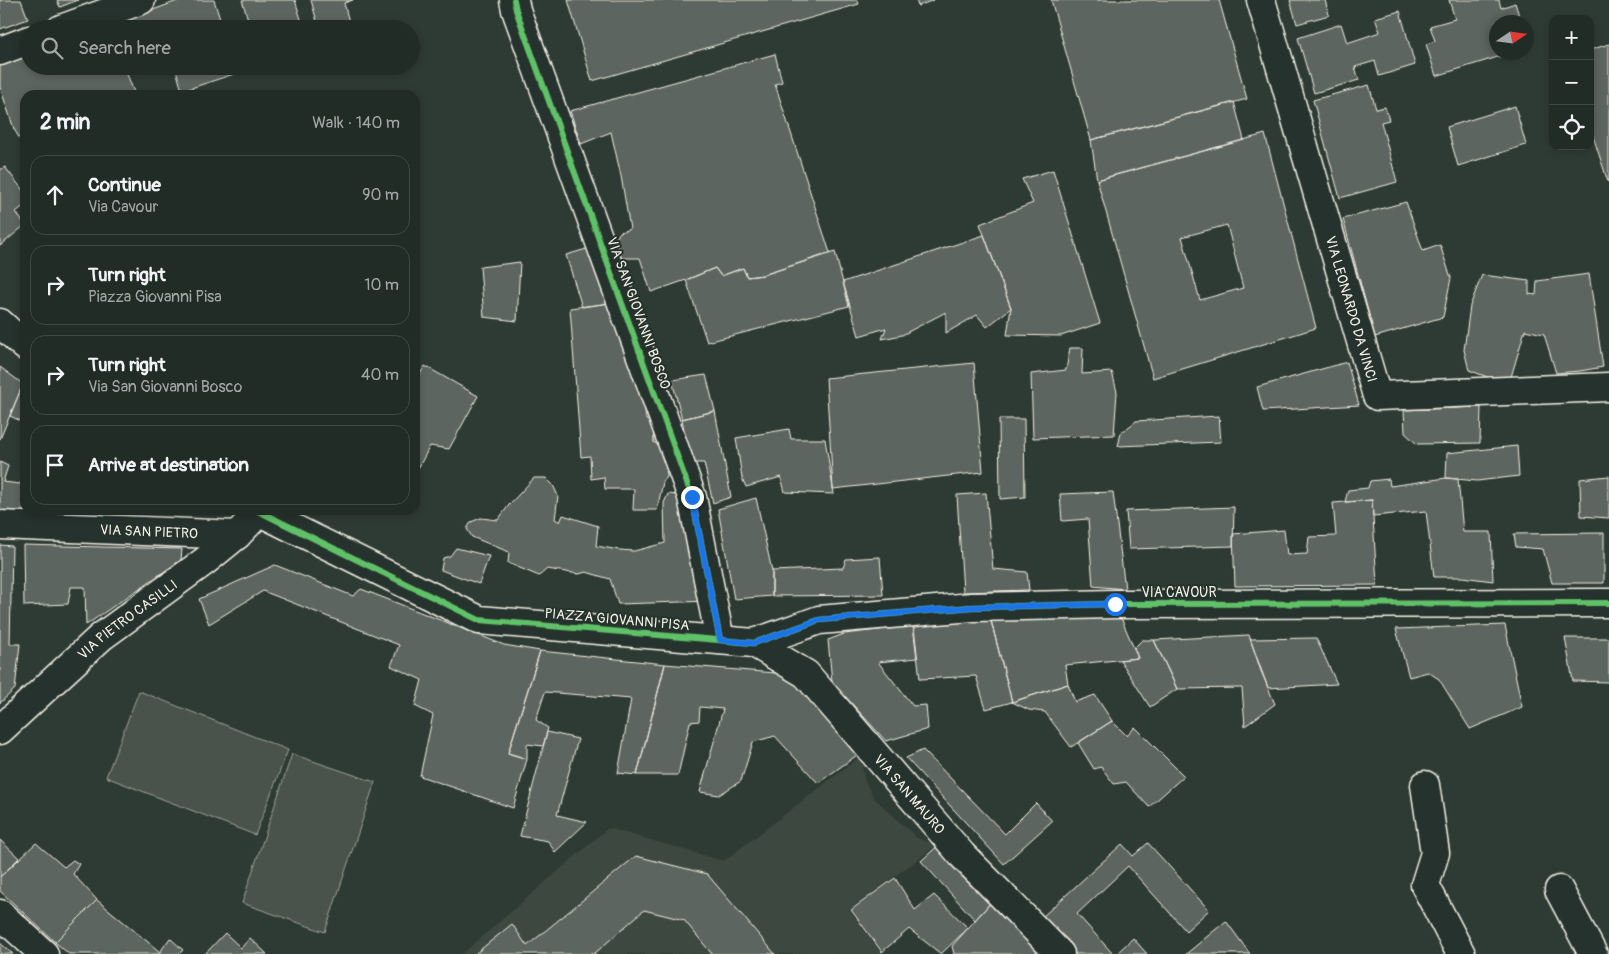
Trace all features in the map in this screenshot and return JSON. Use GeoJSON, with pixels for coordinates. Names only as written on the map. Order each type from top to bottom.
{"type":"FeatureCollection","features":[{"type":"Feature","properties":{"kind":"street"},"geometry":{"type":"LineString","coordinates":[[86,20],[141,0]]}},
{"type":"Feature","properties":{"kind":"street","name":"VIA SAN GIOVANNI BOSCO"},"geometry":{"type":"LineString","coordinates":[[514,0],[692,497],[720,640]]}},
{"type":"Feature","properties":{"kind":"street","name":"VIA LEONARDO DA VINCI"},"geometry":{"type":"LineString","coordinates":[[1261,0],[1377,396],[1609,387]]}},
{"type":"Feature","properties":{"kind":"street"},"geometry":{"type":"LineString","coordinates":[[0,51],[20,43]]}},
{"type":"Feature","properties":{"kind":"street"},"geometry":{"type":"LineString","coordinates":[[0,323],[20,341]]}},
{"type":"Feature","properties":{"kind":"street","name":"VIA PIETRO CASILLI"},"geometry":{"type":"LineString","coordinates":[[0,730],[101,636],[205,561],[236,535],[254,515]]}},
{"type":"Feature","properties":{"kind":"street","name":"PIAZZA GIOVANNI PISA"},"geometry":{"type":"LineString","coordinates":[[265,515],[479,620],[754,643]]}},
{"type":"Feature","properties":{"kind":"street","name":"VIA SAN PIETRO"},"geometry":{"type":"LineString","coordinates":[[0,525],[236,535]]}},
{"type":"Feature","properties":{"kind":"street","name":"VIA CAVOUR"},"geometry":{"type":"LineString","coordinates":[[754,643],[819,620],[972,607],[1115,604],[1609,603]]}},
{"type":"Feature","properties":{"kind":"street","name":"VIA SAN MAURO"},"geometry":{"type":"LineString","coordinates":[[754,643],[806,674],[962,855],[1060,954]]}},
{"type":"Feature","properties":{"kind":"street"},"geometry":{"type":"LineString","coordinates":[[1425,785],[1435,853],[1425,885],[1461,954]]}},
{"type":"Feature","properties":{"kind":"street"},"geometry":{"type":"LineString","coordinates":[[1559,890],[1593,954]]}},
{"type":"Feature","properties":{"kind":"street"},"geometry":{"type":"LineString","coordinates":[[0,914],[44,954]]}},
{"type":"Feature","properties":{"kind":"shaded area"},"geometry":{"type":"Polygon","coordinates":[[[139,691],[288,750],[255,835],[106,777],[139,691]]]}},
{"type":"Feature","properties":{"kind":"shaded area"},"geometry":{"type":"Polygon","coordinates":[[[292,754],[375,782],[325,932],[242,903],[292,754]]]}},
{"type":"Feature","properties":{"kind":"shaded area"},"geometry":{"type":"Polygon","coordinates":[[[861,756],[864,779],[874,798],[917,838],[930,843],[940,843],[849,910],[882,954],[462,954],[608,828],[724,861],[861,756]]]}},
{"type":"Feature","properties":{"kind":"building"},"geometry":{"type":"Polygon","coordinates":[[[0,0],[21,0],[28,19],[20,20],[20,22],[0,29],[0,0]]]}},
{"type":"Feature","properties":{"kind":"building"},"geometry":{"type":"Polygon","coordinates":[[[57,0],[78,0],[60,7],[57,0]]]}},
{"type":"Feature","properties":{"kind":"building"},"geometry":{"type":"Polygon","coordinates":[[[180,0],[214,0],[220,20],[126,20],[180,0]]]}},
{"type":"Feature","properties":{"kind":"building"},"geometry":{"type":"Polygon","coordinates":[[[242,0],[295,0],[301,20],[248,20],[242,0]]]}},
{"type":"Feature","properties":{"kind":"building"},"geometry":{"type":"Polygon","coordinates":[[[311,0],[353,0],[344,3],[348,20],[317,20],[311,0]]]}},
{"type":"Feature","properties":{"kind":"building"},"geometry":{"type":"Polygon","coordinates":[[[568,0],[857,0],[859,4],[592,81],[568,0]]]}},
{"type":"Feature","properties":{"kind":"building"},"geometry":{"type":"Polygon","coordinates":[[[916,0],[934,0],[918,6],[916,0]]]}},
{"type":"Feature","properties":{"kind":"building"},"geometry":{"type":"Polygon","coordinates":[[[1051,0],[1219,0],[1247,99],[1091,140],[1051,0]]]}},
{"type":"Feature","properties":{"kind":"building"},"geometry":{"type":"Polygon","coordinates":[[[1290,0],[1325,0],[1329,15],[1297,24],[1290,0]]]}},
{"type":"Feature","properties":{"kind":"building"},"geometry":{"type":"Polygon","coordinates":[[[1449,0],[1499,0],[1501,8],[1515,3],[1519,15],[1489,15],[1489,60],[1436,76],[1426,44],[1435,41],[1430,26],[1455,19],[1449,0]]]}},
{"type":"Feature","properties":{"kind":"building"},"geometry":{"type":"Polygon","coordinates":[[[1400,11],[1415,65],[1379,76],[1375,61],[1355,67],[1359,80],[1314,93],[1298,38],[1341,24],[1347,43],[1380,32],[1375,18],[1400,11]]]}},
{"type":"Feature","properties":{"kind":"building"},"geometry":{"type":"Polygon","coordinates":[[[1609,44],[1609,182],[1594,139],[1594,49],[1609,44]]]}},
{"type":"Feature","properties":{"kind":"building"},"geometry":{"type":"Polygon","coordinates":[[[20,51],[20,75],[127,75],[133,90],[20,90],[20,139],[14,129],[0,87],[0,58],[20,51]]]}},
{"type":"Feature","properties":{"kind":"building"},"geometry":{"type":"Polygon","coordinates":[[[775,54],[782,82],[775,84],[830,253],[763,275],[747,277],[743,268],[721,276],[715,268],[651,292],[640,258],[617,258],[612,245],[620,232],[630,229],[611,132],[581,144],[570,111],[775,54]]]}},
{"type":"Feature","properties":{"kind":"building"},"geometry":{"type":"Polygon","coordinates":[[[178,75],[231,75],[185,90],[182,90],[178,75]]]}},
{"type":"Feature","properties":{"kind":"building"},"geometry":{"type":"Polygon","coordinates":[[[1369,85],[1376,109],[1385,107],[1389,120],[1381,122],[1397,182],[1340,198],[1313,100],[1369,85]]]}},
{"type":"Feature","properties":{"kind":"building"},"geometry":{"type":"Polygon","coordinates":[[[1234,102],[1244,140],[1097,180],[1091,140],[1234,102]]]}},
{"type":"Feature","properties":{"kind":"building"},"geometry":{"type":"Polygon","coordinates":[[[1515,106],[1526,145],[1458,166],[1447,127],[1515,106]]]}},
{"type":"Feature","properties":{"kind":"building"},"geometry":{"type":"Polygon","coordinates":[[[1265,134],[1316,328],[1153,378],[1097,180],[1265,134]],[[1227,225],[1182,237],[1200,300],[1243,288],[1227,225]]]}},
{"type":"Feature","properties":{"kind":"building"},"geometry":{"type":"Polygon","coordinates":[[[5,167],[20,186],[20,209],[16,212],[20,218],[20,229],[0,246],[0,170],[5,167]]]}},
{"type":"Feature","properties":{"kind":"building"},"geometry":{"type":"Polygon","coordinates":[[[1053,170],[1100,323],[1061,336],[1007,335],[1011,308],[980,224],[1033,203],[1022,179],[1053,170]]]}},
{"type":"Feature","properties":{"kind":"building"},"geometry":{"type":"Polygon","coordinates":[[[1406,202],[1423,251],[1440,245],[1451,278],[1443,317],[1375,337],[1343,219],[1406,202]]]}},
{"type":"Feature","properties":{"kind":"building"},"geometry":{"type":"Polygon","coordinates":[[[984,235],[1011,308],[987,327],[977,315],[946,333],[946,312],[902,335],[882,339],[886,328],[859,336],[843,282],[984,235]]]}},
{"type":"Feature","properties":{"kind":"building"},"geometry":{"type":"Polygon","coordinates":[[[590,248],[610,303],[582,307],[566,255],[590,248]]]}},
{"type":"Feature","properties":{"kind":"building"},"geometry":{"type":"Polygon","coordinates":[[[835,252],[849,306],[707,342],[686,280],[715,268],[721,276],[743,268],[747,277],[763,275],[835,252]]]}},
{"type":"Feature","properties":{"kind":"building"},"geometry":{"type":"Polygon","coordinates":[[[520,262],[517,321],[484,317],[480,267],[520,262]]]}},
{"type":"Feature","properties":{"kind":"building"},"geometry":{"type":"Polygon","coordinates":[[[1589,274],[1603,367],[1556,373],[1544,334],[1525,330],[1511,377],[1490,378],[1469,370],[1464,350],[1470,306],[1482,275],[1529,281],[1529,294],[1536,295],[1537,281],[1589,274]]]}},
{"type":"Feature","properties":{"kind":"building"},"geometry":{"type":"Polygon","coordinates":[[[610,303],[642,380],[646,420],[653,422],[654,443],[665,443],[667,477],[663,482],[657,510],[633,510],[634,489],[605,489],[604,477],[591,479],[590,456],[581,457],[570,308],[610,303]]]}},
{"type":"Feature","properties":{"kind":"building"},"geometry":{"type":"Polygon","coordinates":[[[1070,348],[1083,348],[1082,374],[1112,372],[1117,392],[1114,435],[1033,438],[1031,374],[1066,370],[1070,348]]]}},
{"type":"Feature","properties":{"kind":"building"},"geometry":{"type":"Polygon","coordinates":[[[1347,362],[1359,405],[1263,411],[1257,387],[1347,362]]]}},
{"type":"Feature","properties":{"kind":"building"},"geometry":{"type":"Polygon","coordinates":[[[974,363],[983,472],[833,489],[826,378],[974,363]]]}},
{"type":"Feature","properties":{"kind":"building"},"geometry":{"type":"Polygon","coordinates":[[[425,366],[478,396],[449,449],[430,446],[420,465],[420,374],[425,366]]]}},
{"type":"Feature","properties":{"kind":"building"},"geometry":{"type":"Polygon","coordinates":[[[0,367],[20,382],[20,391],[0,439],[0,367]]]}},
{"type":"Feature","properties":{"kind":"building"},"geometry":{"type":"Polygon","coordinates":[[[706,375],[715,411],[682,419],[672,380],[706,375]]]}},
{"type":"Feature","properties":{"kind":"building"},"geometry":{"type":"Polygon","coordinates":[[[20,391],[20,421],[10,416],[20,391]]]}},
{"type":"Feature","properties":{"kind":"building"},"geometry":{"type":"Polygon","coordinates":[[[1481,407],[1480,443],[1417,444],[1405,433],[1404,410],[1481,407]]]}},
{"type":"Feature","properties":{"kind":"building"},"geometry":{"type":"Polygon","coordinates":[[[715,411],[731,497],[713,503],[704,463],[690,463],[682,419],[715,411]]]}},
{"type":"Feature","properties":{"kind":"building"},"geometry":{"type":"Polygon","coordinates":[[[1219,416],[1221,442],[1118,446],[1121,433],[1136,421],[1219,416]]]}},
{"type":"Feature","properties":{"kind":"building"},"geometry":{"type":"Polygon","coordinates":[[[999,419],[1024,419],[1025,497],[1000,499],[999,419]]]}},
{"type":"Feature","properties":{"kind":"building"},"geometry":{"type":"Polygon","coordinates":[[[789,429],[791,439],[825,439],[834,494],[785,492],[781,477],[746,487],[742,478],[736,438],[789,429]]]}},
{"type":"Feature","properties":{"kind":"building"},"geometry":{"type":"Polygon","coordinates":[[[1517,446],[1519,476],[1477,481],[1446,478],[1447,453],[1517,446]]]}},
{"type":"Feature","properties":{"kind":"building"},"geometry":{"type":"Polygon","coordinates":[[[0,462],[8,466],[3,482],[20,484],[20,515],[0,512],[0,462]]]}},
{"type":"Feature","properties":{"kind":"building"},"geometry":{"type":"Polygon","coordinates":[[[1609,476],[1609,518],[1581,516],[1580,479],[1609,476]]]}},
{"type":"Feature","properties":{"kind":"building"},"geometry":{"type":"Polygon","coordinates":[[[534,478],[546,478],[553,485],[558,496],[555,519],[560,522],[563,515],[598,526],[596,546],[619,550],[634,551],[665,543],[664,503],[668,494],[685,496],[712,601],[618,604],[610,579],[586,572],[579,574],[547,569],[539,576],[508,563],[509,552],[472,537],[467,529],[471,522],[481,518],[498,520],[534,478]]]}},
{"type":"Feature","properties":{"kind":"building"},"geometry":{"type":"Polygon","coordinates":[[[1446,478],[1458,479],[1463,532],[1491,532],[1493,581],[1462,577],[1434,577],[1426,511],[1373,516],[1372,500],[1345,502],[1348,490],[1368,488],[1370,481],[1389,479],[1390,486],[1446,478]]]}},
{"type":"Feature","properties":{"kind":"building"},"geometry":{"type":"Polygon","coordinates":[[[1113,492],[1125,589],[1093,586],[1088,519],[1062,521],[1060,494],[1113,492]]]}},
{"type":"Feature","properties":{"kind":"building"},"geometry":{"type":"Polygon","coordinates":[[[986,493],[993,569],[1027,572],[1029,590],[963,592],[957,495],[986,493]]]}},
{"type":"Feature","properties":{"kind":"building"},"geometry":{"type":"Polygon","coordinates":[[[756,498],[772,571],[772,596],[734,599],[718,509],[756,498]]]}},
{"type":"Feature","properties":{"kind":"building"},"geometry":{"type":"Polygon","coordinates":[[[1372,500],[1377,585],[1235,586],[1233,534],[1284,530],[1287,555],[1307,554],[1309,537],[1336,536],[1333,503],[1372,500]]]}},
{"type":"Feature","properties":{"kind":"building"},"geometry":{"type":"Polygon","coordinates":[[[1234,507],[1233,546],[1129,549],[1126,511],[1234,507]]]}},
{"type":"Feature","properties":{"kind":"building"},"geometry":{"type":"Polygon","coordinates":[[[1604,533],[1604,583],[1552,583],[1543,549],[1516,547],[1514,534],[1604,533]]]}},
{"type":"Feature","properties":{"kind":"building"},"geometry":{"type":"Polygon","coordinates":[[[0,545],[12,546],[10,644],[20,644],[15,689],[0,703],[0,545]]]}},
{"type":"Feature","properties":{"kind":"building"},"geometry":{"type":"Polygon","coordinates":[[[23,545],[182,549],[181,560],[86,625],[85,587],[71,587],[68,604],[24,606],[23,545]]]}},
{"type":"Feature","properties":{"kind":"building"},"geometry":{"type":"Polygon","coordinates":[[[456,548],[489,556],[479,584],[441,570],[443,558],[450,556],[456,548]]]}},
{"type":"Feature","properties":{"kind":"building"},"geometry":{"type":"Polygon","coordinates":[[[880,557],[883,595],[772,596],[772,571],[843,568],[846,559],[880,557]]]}},
{"type":"Feature","properties":{"kind":"building"},"geometry":{"type":"Polygon","coordinates":[[[275,565],[353,596],[361,589],[504,645],[540,651],[508,753],[527,759],[513,808],[420,776],[433,715],[415,706],[422,680],[391,666],[399,645],[263,591],[209,624],[199,599],[275,565]]]}},
{"type":"Feature","properties":{"kind":"building"},"geometry":{"type":"Polygon","coordinates":[[[1119,613],[1138,658],[1065,665],[1068,684],[1012,702],[990,617],[1119,613]]]}},
{"type":"Feature","properties":{"kind":"building"},"geometry":{"type":"Polygon","coordinates":[[[990,617],[1012,702],[986,709],[976,676],[920,679],[913,619],[990,617]]]}},
{"type":"Feature","properties":{"kind":"building"},"geometry":{"type":"Polygon","coordinates":[[[1505,625],[1522,707],[1470,729],[1439,679],[1428,672],[1409,677],[1396,629],[1505,625]]]}},
{"type":"Feature","properties":{"kind":"building"},"geometry":{"type":"Polygon","coordinates":[[[913,626],[917,658],[878,662],[913,706],[926,705],[928,729],[886,741],[832,682],[828,640],[844,634],[913,626]]]}},
{"type":"Feature","properties":{"kind":"building"},"geometry":{"type":"Polygon","coordinates":[[[1249,635],[1275,704],[1245,726],[1242,688],[1177,689],[1154,640],[1249,635]]]}},
{"type":"Feature","properties":{"kind":"building"},"geometry":{"type":"Polygon","coordinates":[[[1316,638],[1337,684],[1268,688],[1250,639],[1316,638]]]}},
{"type":"Feature","properties":{"kind":"building"},"geometry":{"type":"Polygon","coordinates":[[[1565,638],[1609,638],[1609,682],[1573,681],[1565,638]]]}},
{"type":"Feature","properties":{"kind":"building"},"geometry":{"type":"Polygon","coordinates":[[[1142,640],[1154,640],[1177,689],[1150,707],[1120,660],[1138,658],[1134,648],[1142,640]]]}},
{"type":"Feature","properties":{"kind":"building"},"geometry":{"type":"Polygon","coordinates":[[[540,651],[665,664],[637,775],[618,773],[631,699],[545,692],[536,720],[548,728],[543,746],[527,744],[527,759],[508,753],[540,651]]]}},
{"type":"Feature","properties":{"kind":"building"},"geometry":{"type":"Polygon","coordinates":[[[665,664],[787,674],[799,677],[860,753],[818,783],[775,736],[753,742],[741,781],[719,795],[700,792],[723,709],[700,707],[699,721],[690,722],[678,775],[637,775],[665,664]]]}},
{"type":"Feature","properties":{"kind":"building"},"geometry":{"type":"Polygon","coordinates":[[[1068,684],[1075,702],[1095,695],[1112,721],[1071,747],[1045,712],[1029,710],[1012,702],[1068,684]]]}},
{"type":"Feature","properties":{"kind":"building"},"geometry":{"type":"Polygon","coordinates":[[[1112,721],[1127,736],[1135,727],[1184,776],[1149,807],[1126,782],[1114,784],[1101,767],[1094,769],[1078,743],[1112,721]]]}},
{"type":"Feature","properties":{"kind":"building"},"geometry":{"type":"Polygon","coordinates":[[[547,732],[578,739],[557,815],[587,822],[555,852],[548,841],[520,836],[547,732]]]}},
{"type":"Feature","properties":{"kind":"building"},"geometry":{"type":"Polygon","coordinates":[[[923,750],[1005,834],[1036,803],[1052,821],[1004,864],[906,758],[923,750]]]}},
{"type":"Feature","properties":{"kind":"building"},"geometry":{"type":"Polygon","coordinates":[[[0,840],[19,858],[0,877],[0,840]]]}},
{"type":"Feature","properties":{"kind":"building"},"geometry":{"type":"Polygon","coordinates":[[[942,842],[995,898],[975,920],[921,861],[942,842]]]}},
{"type":"Feature","properties":{"kind":"building"},"geometry":{"type":"Polygon","coordinates":[[[36,843],[64,867],[73,860],[79,864],[73,874],[97,900],[55,942],[0,891],[0,877],[36,843]]]}},
{"type":"Feature","properties":{"kind":"building"},"geometry":{"type":"Polygon","coordinates":[[[1148,843],[1209,910],[1186,931],[1128,866],[1077,914],[1113,954],[1073,954],[1041,918],[1122,844],[1133,856],[1148,843]]]}},
{"type":"Feature","properties":{"kind":"building"},"geometry":{"type":"Polygon","coordinates":[[[636,856],[707,874],[775,954],[712,954],[684,920],[644,910],[594,954],[475,954],[512,924],[527,946],[636,856]]]}},
{"type":"Feature","properties":{"kind":"building"},"geometry":{"type":"Polygon","coordinates":[[[895,878],[915,910],[934,895],[968,928],[941,954],[909,929],[882,952],[851,910],[895,878]]]}},
{"type":"Feature","properties":{"kind":"building"},"geometry":{"type":"Polygon","coordinates":[[[995,898],[1047,954],[954,954],[952,946],[995,898]]]}},
{"type":"Feature","properties":{"kind":"building"},"geometry":{"type":"Polygon","coordinates":[[[97,900],[160,952],[170,938],[183,950],[179,954],[69,954],[55,942],[97,900]]]}},
{"type":"Feature","properties":{"kind":"building"},"geometry":{"type":"Polygon","coordinates":[[[1226,921],[1250,954],[1186,954],[1226,921]]]}},
{"type":"Feature","properties":{"kind":"building"},"geometry":{"type":"Polygon","coordinates":[[[225,933],[241,948],[250,938],[267,954],[205,954],[225,933]]]}},
{"type":"Feature","properties":{"kind":"building"},"geometry":{"type":"Polygon","coordinates":[[[1133,938],[1147,954],[1116,954],[1133,938]]]}},
{"type":"Feature","properties":{"kind":"building"},"geometry":{"type":"Polygon","coordinates":[[[0,943],[13,954],[0,954],[0,943]]]}},
{"type":"Feature","properties":{"kind":"cycle path"},"geometry":{"type":"LineString","coordinates":[[514,0],[692,497],[720,640]]}},
{"type":"Feature","properties":{"kind":"cycle path"},"geometry":{"type":"LineString","coordinates":[[266,515],[479,620],[754,643],[819,620],[972,607],[1115,604],[1609,603]]}},
{"type":"Feature","properties":{"kind":"route"},"geometry":{"type":"LineString","coordinates":[[692,497],[720,640],[754,643],[819,620],[972,607],[1115,604]]}}]}
